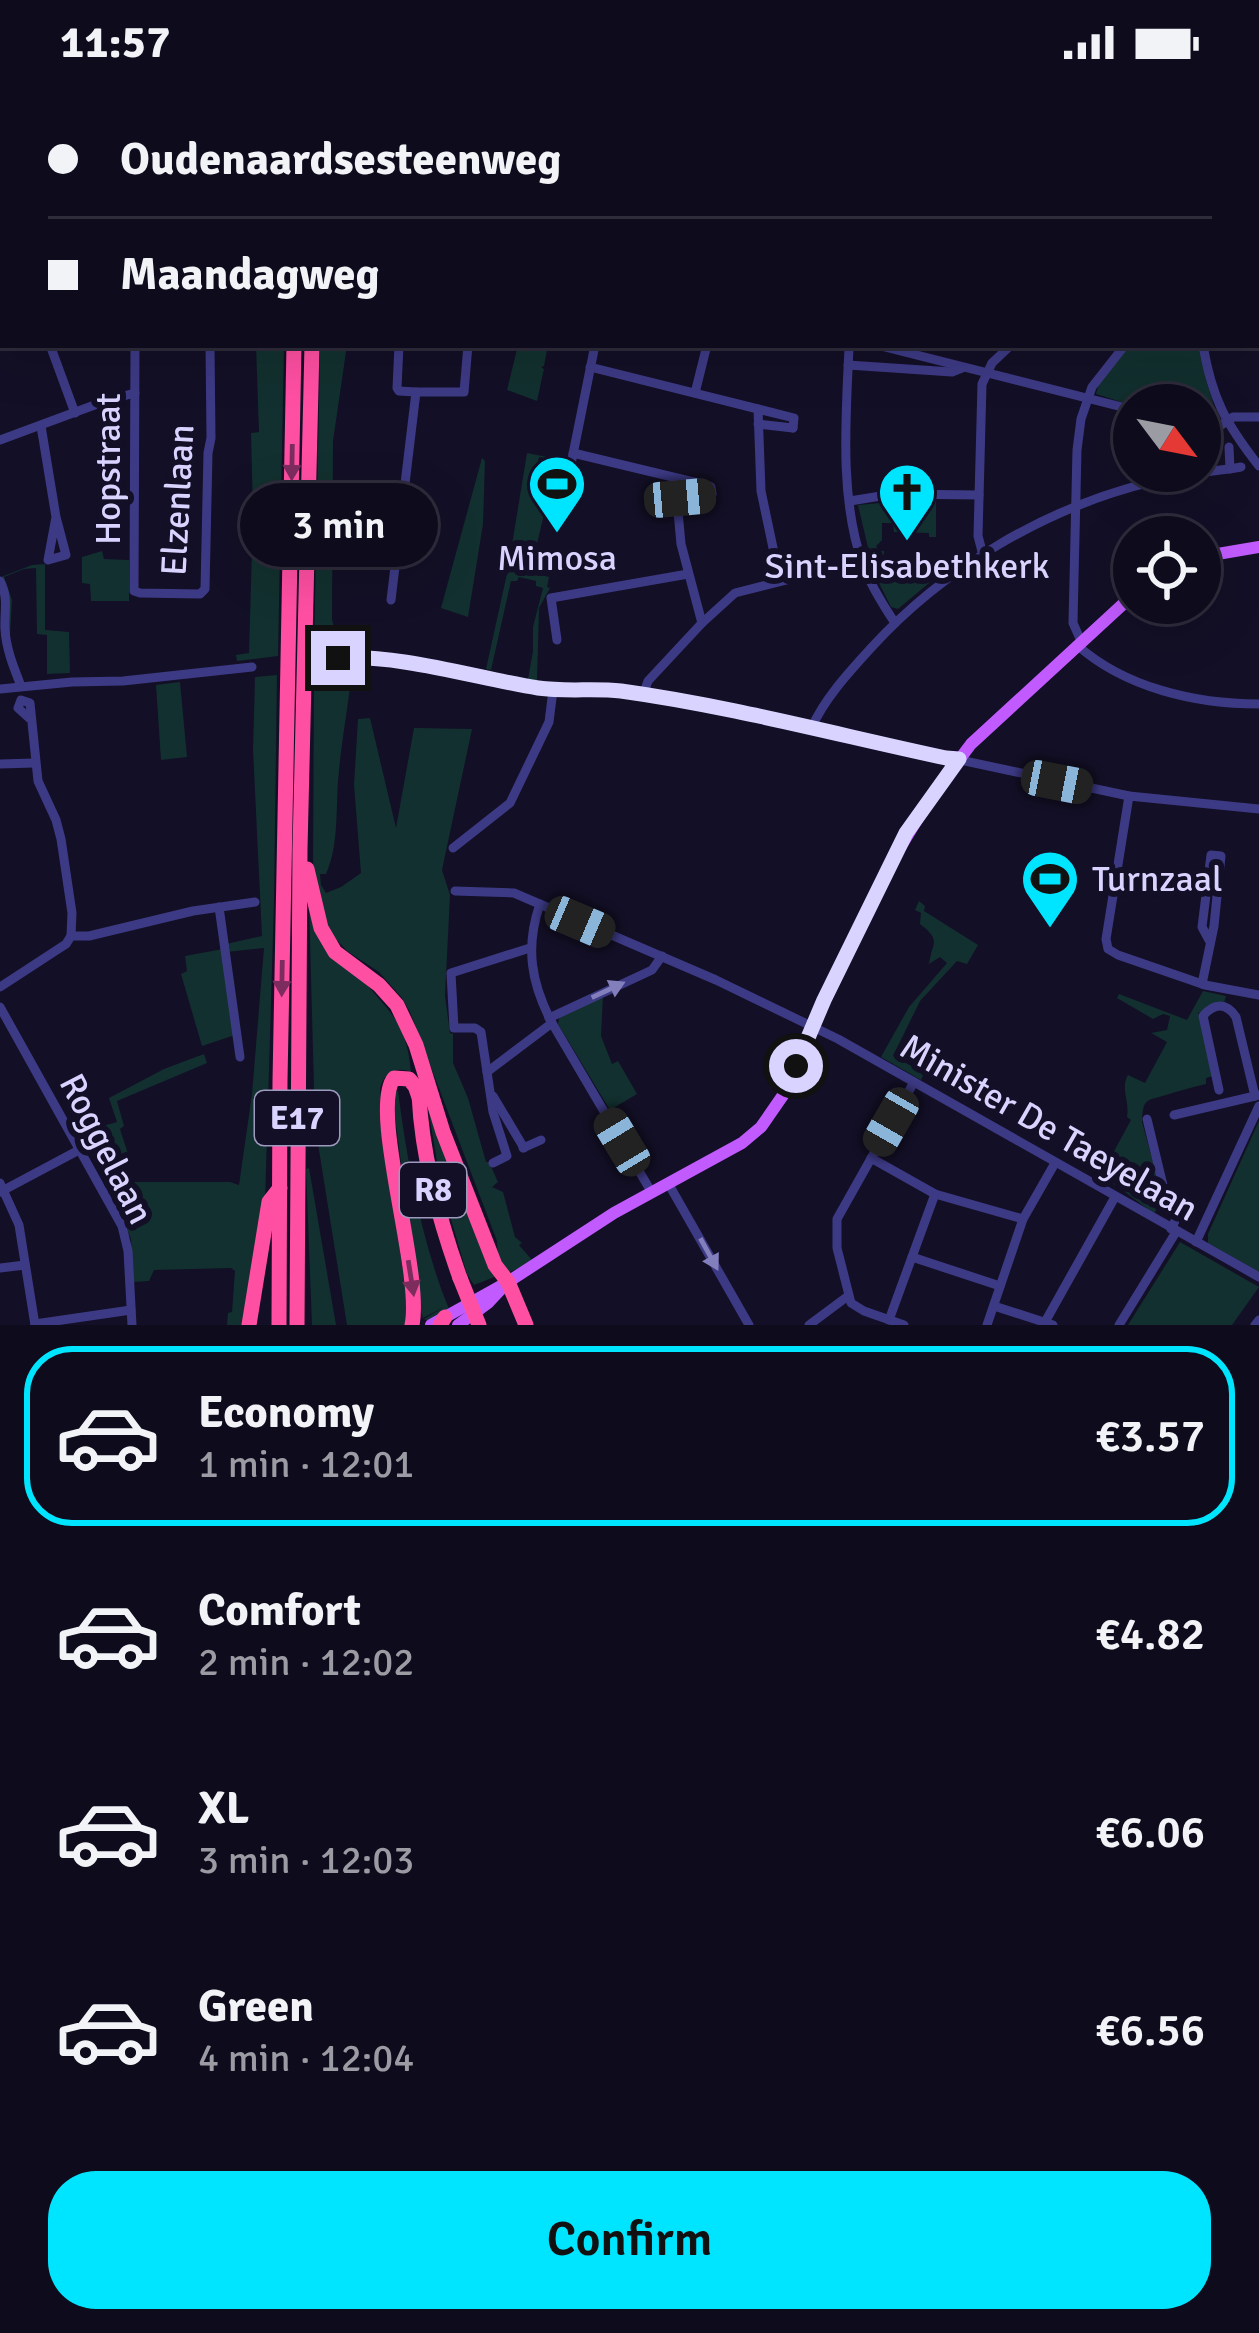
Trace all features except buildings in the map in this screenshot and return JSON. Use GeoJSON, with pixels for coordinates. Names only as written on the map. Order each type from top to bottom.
{"type":"FeatureCollection","features":[{"type":"Feature","properties":{"kind":"highway","name":"E17"},"geometry":{"type":"LineString","coordinates":[[279,1325],[294,348]]}},
{"type":"Feature","properties":{"kind":"highway","name":"E17"},"geometry":{"type":"LineString","coordinates":[[297,1325],[300,849],[312,348]]}},
{"type":"Feature","properties":{"kind":"highway"},"geometry":{"type":"LineString","coordinates":[[300,849],[321,928],[334,952],[379,985],[397,1005],[416,1045],[443,1132],[495,1265],[508,1282],[526,1325]]}},
{"type":"Feature","properties":{"kind":"highway"},"geometry":{"type":"LineString","coordinates":[[416,1045],[419,1100]]}},
{"type":"Feature","properties":{"kind":"highway"},"geometry":{"type":"LineString","coordinates":[[412,1325],[415,1301],[388,1086],[394,1078],[409,1079],[419,1100]]}},
{"type":"Feature","properties":{"kind":"highway","name":"R8"},"geometry":{"type":"LineString","coordinates":[[419,1100],[430,1180],[479,1325]]}},
{"type":"Feature","properties":{"kind":"highway"},"geometry":{"type":"LineString","coordinates":[[249,1325],[269,1202],[280,1188]]}},
{"type":"Feature","properties":{"kind":"main road"},"geometry":{"type":"LineString","coordinates":[[1221,553],[1259,547]]}},
{"type":"Feature","properties":{"kind":"main road"},"geometry":{"type":"LineString","coordinates":[[443,1323],[614,1213],[761,1127],[788,1088],[812,1027],[906,833],[959,759],[1113,613]]}},
{"type":"Feature","properties":{"kind":"street"},"geometry":{"type":"LineString","coordinates":[[51,348],[76,412]]}},
{"type":"Feature","properties":{"kind":"street","name":"Hopstraat"},"geometry":{"type":"LineString","coordinates":[[135,348],[135,593]]}},
{"type":"Feature","properties":{"kind":"street","name":"Elzenlaan"},"geometry":{"type":"LineString","coordinates":[[135,593],[200,594],[205,589],[210,348]]}},
{"type":"Feature","properties":{"kind":"street"},"geometry":{"type":"LineString","coordinates":[[399,348],[397,388],[416,392],[464,392],[468,348]]}},
{"type":"Feature","properties":{"kind":"street"},"geometry":{"type":"LineString","coordinates":[[569,474],[594,348]]}},
{"type":"Feature","properties":{"kind":"street"},"geometry":{"type":"LineString","coordinates":[[694,393],[706,348]]}},
{"type":"Feature","properties":{"kind":"street"},"geometry":{"type":"LineString","coordinates":[[851,348],[850,501],[862,561],[895,623]]}},
{"type":"Feature","properties":{"kind":"street"},"geometry":{"type":"LineString","coordinates":[[889,348],[1113,404]]}},
{"type":"Feature","properties":{"kind":"street"},"geometry":{"type":"LineString","coordinates":[[983,555],[977,536],[981,394],[986,373],[1008,348]]}},
{"type":"Feature","properties":{"kind":"street"},"geometry":{"type":"LineString","coordinates":[[1122,348],[1087,397],[1077,450],[1073,623],[1079,643],[1111,668],[1160,690],[1198,700],[1259,704]]}},
{"type":"Feature","properties":{"kind":"street"},"geometry":{"type":"LineString","coordinates":[[1204,348],[1209,378],[1226,421],[1259,466]]}},
{"type":"Feature","properties":{"kind":"street"},"geometry":{"type":"LineString","coordinates":[[848,365],[952,372],[965,367]]}},
{"type":"Feature","properties":{"kind":"street"},"geometry":{"type":"LineString","coordinates":[[590,367],[796,422],[793,428],[758,424]]}},
{"type":"Feature","properties":{"kind":"street"},"geometry":{"type":"LineString","coordinates":[[391,600],[416,392]]}},
{"type":"Feature","properties":{"kind":"street"},"geometry":{"type":"LineString","coordinates":[[0,440],[135,393]]}},
{"type":"Feature","properties":{"kind":"street"},"geometry":{"type":"LineString","coordinates":[[758,409],[761,491],[781,580]]}},
{"type":"Feature","properties":{"kind":"street"},"geometry":{"type":"LineString","coordinates":[[1221,425],[1241,416],[1259,417]]}},
{"type":"Feature","properties":{"kind":"street"},"geometry":{"type":"LineString","coordinates":[[41,426],[56,517]]}},
{"type":"Feature","properties":{"kind":"street"},"geometry":{"type":"LineString","coordinates":[[811,729],[840,684],[895,623],[929,592],[983,555],[1076,507],[1152,481],[1236,468],[1229,448]]}},
{"type":"Feature","properties":{"kind":"street"},"geometry":{"type":"LineString","coordinates":[[573,453],[712,490],[704,496],[675,498]]}},
{"type":"Feature","properties":{"kind":"street"},"geometry":{"type":"LineString","coordinates":[[675,479],[688,574],[702,622]]}},
{"type":"Feature","properties":{"kind":"street"},"geometry":{"type":"LineString","coordinates":[[850,501],[893,494],[979,495]]}},
{"type":"Feature","properties":{"kind":"street"},"geometry":{"type":"LineString","coordinates":[[643,695],[648,681],[735,593],[862,561]]}},
{"type":"Feature","properties":{"kind":"street"},"geometry":{"type":"LineString","coordinates":[[557,640],[550,598],[688,574]]}},
{"type":"Feature","properties":{"kind":"street"},"geometry":{"type":"LineString","coordinates":[[0,581],[6,596],[7,646],[21,686]]}},
{"type":"Feature","properties":{"kind":"street"},"geometry":{"type":"LineString","coordinates":[[338,658],[421,666],[553,690],[643,695],[1129,796],[1259,808]]}},
{"type":"Feature","properties":{"kind":"street"},"geometry":{"type":"LineString","coordinates":[[0,688],[253,667]]}},
{"type":"Feature","properties":{"kind":"street"},"geometry":{"type":"LineString","coordinates":[[453,848],[513,799],[549,722],[553,690]]}},
{"type":"Feature","properties":{"kind":"street"},"geometry":{"type":"LineString","coordinates":[[0,987],[71,936],[59,829],[34,763],[29,718]]}},
{"type":"Feature","properties":{"kind":"street"},"geometry":{"type":"LineString","coordinates":[[0,764],[34,763]]}},
{"type":"Feature","properties":{"kind":"street"},"geometry":{"type":"LineString","coordinates":[[1129,796],[1106,939],[1109,951],[1202,984],[1259,995]]}},
{"type":"Feature","properties":{"kind":"street"},"geometry":{"type":"LineString","coordinates":[[1202,984],[1214,926],[1221,856],[1211,855],[1202,928],[1209,940]]}},
{"type":"Feature","properties":{"kind":"street","name":"Minister De Taeyelaan"},"geometry":{"type":"LineString","coordinates":[[455,891],[512,892],[812,1027],[1259,1277]]}},
{"type":"Feature","properties":{"kind":"street"},"geometry":{"type":"LineString","coordinates":[[71,936],[255,902]]}},
{"type":"Feature","properties":{"kind":"street"},"geometry":{"type":"LineString","coordinates":[[540,904],[530,948],[535,984],[550,1020],[652,1193]]}},
{"type":"Feature","properties":{"kind":"street"},"geometry":{"type":"LineString","coordinates":[[219,907],[240,1057]]}},
{"type":"Feature","properties":{"kind":"street"},"geometry":{"type":"LineString","coordinates":[[507,1156],[493,1112],[481,1032],[454,1028],[451,973],[530,948]]}},
{"type":"Feature","properties":{"kind":"street"},"geometry":{"type":"LineString","coordinates":[[487,1072],[550,1020],[652,970],[662,956]]}},
{"type":"Feature","properties":{"kind":"street"},"geometry":{"type":"LineString","coordinates":[[1228,1008],[1233,990]]}},
{"type":"Feature","properties":{"kind":"street","name":"Roggelaan"},"geometry":{"type":"LineString","coordinates":[[0,1006],[122,1226],[132,1325]]}},
{"type":"Feature","properties":{"kind":"street"},"geometry":{"type":"LineString","coordinates":[[1196,1242],[1258,1099],[1235,1017],[1228,1008],[1214,1006],[1203,1016],[1220,1090]]}},
{"type":"Feature","properties":{"kind":"street"},"geometry":{"type":"LineString","coordinates":[[904,1325],[858,1309],[848,1296],[836,1228],[840,1211],[914,1082]]}},
{"type":"Feature","properties":{"kind":"street"},"geometry":{"type":"LineString","coordinates":[[492,1094],[524,1148]]}},
{"type":"Feature","properties":{"kind":"street"},"geometry":{"type":"LineString","coordinates":[[1174,1114],[1258,1099]]}},
{"type":"Feature","properties":{"kind":"street"},"geometry":{"type":"LineString","coordinates":[[1120,1325],[1178,1215],[1168,1206],[1147,1119]]}},
{"type":"Feature","properties":{"kind":"street"},"geometry":{"type":"LineString","coordinates":[[493,1163],[541,1140]]}},
{"type":"Feature","properties":{"kind":"street"},"geometry":{"type":"LineString","coordinates":[[79,1150],[2,1189],[19,1225],[35,1325],[131,1310]]}},
{"type":"Feature","properties":{"kind":"street"},"geometry":{"type":"LineString","coordinates":[[871,1157],[935,1194],[1023,1219]]}},
{"type":"Feature","properties":{"kind":"street"},"geometry":{"type":"LineString","coordinates":[[987,1325],[1023,1219],[1055,1163]]}},
{"type":"Feature","properties":{"kind":"street"},"geometry":{"type":"LineString","coordinates":[[668,1183],[749,1325]]}},
{"type":"Feature","properties":{"kind":"street"},"geometry":{"type":"LineString","coordinates":[[889,1320],[935,1194]]}},
{"type":"Feature","properties":{"kind":"street"},"geometry":{"type":"LineString","coordinates":[[994,1306],[1048,1324],[1115,1197]]}},
{"type":"Feature","properties":{"kind":"street"},"geometry":{"type":"LineString","coordinates":[[912,1257],[1000,1286]]}},
{"type":"Feature","properties":{"kind":"street"},"geometry":{"type":"LineString","coordinates":[[0,1268],[25,1265]]}},
{"type":"Feature","properties":{"kind":"street"},"geometry":{"type":"LineString","coordinates":[[809,1325],[848,1296]]}},
{"type":"Feature","properties":{"kind":"green space"},"geometry":{"type":"Polygon","coordinates":[[[256,348],[284,348],[278,656],[237,661],[236,655],[249,653],[251,433],[259,432],[256,348]]]}},
{"type":"Feature","properties":{"kind":"green space"},"geometry":{"type":"Polygon","coordinates":[[[347,348],[333,441],[332,619],[338,650],[314,651],[320,350],[347,348]]]}},
{"type":"Feature","properties":{"kind":"green space"},"geometry":{"type":"Polygon","coordinates":[[[517,348],[547,348],[537,401],[507,390],[517,348]]]}},
{"type":"Feature","properties":{"kind":"green space"},"geometry":{"type":"Polygon","coordinates":[[[1129,348],[1201,348],[1207,384],[1113,384],[1113,399],[1096,394],[1110,367],[1129,348]]]}},
{"type":"Feature","properties":{"kind":"green space"},"geometry":{"type":"Polygon","coordinates":[[[527,453],[567,461],[539,457],[535,501],[541,503],[539,512],[544,514],[537,544],[520,541],[515,562],[549,577],[550,588],[539,608],[537,681],[528,679],[533,627],[543,588],[519,577],[511,581],[491,670],[486,669],[527,453]]]}},
{"type":"Feature","properties":{"kind":"green space"},"geometry":{"type":"Polygon","coordinates":[[[482,458],[483,524],[468,617],[441,608],[482,458]]]}},
{"type":"Feature","properties":{"kind":"green space"},"geometry":{"type":"Polygon","coordinates":[[[936,498],[936,537],[894,532],[893,523],[882,523],[882,540],[876,546],[884,551],[884,563],[936,564],[935,578],[898,609],[891,607],[874,573],[858,505],[936,498]]]}},
{"type":"Feature","properties":{"kind":"green space"},"geometry":{"type":"Polygon","coordinates":[[[102,551],[104,559],[129,560],[129,601],[91,601],[90,584],[82,583],[82,557],[102,551]]]}},
{"type":"Feature","properties":{"kind":"green space"},"geometry":{"type":"Polygon","coordinates":[[[45,564],[45,630],[69,632],[70,673],[47,674],[47,635],[37,634],[36,568],[4,577],[12,600],[8,634],[1,577],[32,565],[45,564]]]}},
{"type":"Feature","properties":{"kind":"green space"},"geometry":{"type":"Polygon","coordinates":[[[352,668],[333,850],[326,874],[320,874],[326,893],[361,873],[354,785],[358,719],[370,718],[396,828],[414,728],[472,729],[442,870],[450,895],[445,996],[453,1063],[486,1162],[498,1182],[492,1187],[503,1192],[515,1237],[532,1260],[506,1273],[410,1012],[379,972],[333,936],[324,917],[313,867],[314,673],[352,668]]]}},
{"type":"Feature","properties":{"kind":"green space"},"geometry":{"type":"Polygon","coordinates":[[[277,675],[265,1203],[244,1325],[227,1325],[235,1271],[154,1270],[149,1281],[133,1282],[131,1239],[122,1216],[130,1215],[132,1182],[239,1185],[264,948],[227,952],[226,944],[262,936],[253,750],[255,677],[277,675]]]}},
{"type":"Feature","properties":{"kind":"green space"},"geometry":{"type":"Polygon","coordinates":[[[180,682],[187,757],[161,760],[156,685],[180,682]]]}},
{"type":"Feature","properties":{"kind":"green space"},"geometry":{"type":"Polygon","coordinates":[[[919,901],[924,911],[978,945],[967,964],[957,961],[920,1001],[893,1056],[924,1073],[921,1080],[881,1057],[909,1007],[947,963],[940,957],[929,964],[933,938],[920,924],[921,913],[915,910],[919,901]]]}},
{"type":"Feature","properties":{"kind":"green space"},"geometry":{"type":"Polygon","coordinates":[[[309,903],[394,1017],[409,1054],[411,1072],[391,1072],[380,1089],[407,1297],[405,1325],[347,1325],[315,1125],[309,903]]]}},
{"type":"Feature","properties":{"kind":"green space"},"geometry":{"type":"Polygon","coordinates":[[[223,949],[235,1035],[202,1046],[181,974],[187,971],[185,956],[223,949]]]}},
{"type":"Feature","properties":{"kind":"green space"},"geometry":{"type":"Polygon","coordinates":[[[1203,991],[1226,996],[1224,1003],[1198,1013],[1213,1076],[1206,1078],[1206,1084],[1150,1100],[1143,1108],[1142,1122],[1163,1203],[1154,1213],[1095,1175],[1101,1164],[1106,1166],[1131,1120],[1125,1090],[1128,1075],[1145,1083],[1167,1042],[1151,1033],[1167,1030],[1170,1016],[1153,1019],[1117,998],[1119,994],[1187,1020],[1203,991]]]}},
{"type":"Feature","properties":{"kind":"green space"},"geometry":{"type":"Polygon","coordinates":[[[603,996],[601,1036],[612,1064],[618,1061],[637,1094],[610,1110],[558,1024],[559,1018],[603,996]]]}},
{"type":"Feature","properties":{"kind":"green space"},"geometry":{"type":"Polygon","coordinates":[[[204,1054],[207,1063],[117,1101],[130,1160],[119,1159],[99,1170],[78,1133],[117,1122],[109,1098],[204,1054]]]}},
{"type":"Feature","properties":{"kind":"green space"},"geometry":{"type":"Polygon","coordinates":[[[398,1091],[417,1202],[449,1309],[429,1322],[424,1319],[444,1307],[423,1318],[420,1309],[392,1093],[398,1091]]]}},
{"type":"Feature","properties":{"kind":"green space"},"geometry":{"type":"Polygon","coordinates":[[[426,1096],[497,1276],[474,1285],[441,1185],[426,1096]]]}},
{"type":"Feature","properties":{"kind":"green space"},"geometry":{"type":"Polygon","coordinates":[[[1259,1121],[1259,1272],[1208,1243],[1208,1234],[1259,1121]]]}},
{"type":"Feature","properties":{"kind":"green space"},"geometry":{"type":"Polygon","coordinates":[[[309,1168],[336,1325],[312,1325],[309,1168]]]}},
{"type":"Feature","properties":{"kind":"green space"},"geometry":{"type":"Polygon","coordinates":[[[1180,1242],[1259,1287],[1232,1325],[1128,1325],[1180,1242]]]}},
{"type":"Feature","properties":{"kind":"place","name":"Mimosa"},"geometry":{"type":"Point","coordinates":[557,535]}},
{"type":"Feature","properties":{"kind":"place","name":"Sint-Elisabethkerk"},"geometry":{"type":"Point","coordinates":[907,543]}},
{"type":"Feature","properties":{"kind":"place","name":"Turnzaal"},"geometry":{"type":"Point","coordinates":[1050,930]}},
{"type":"Feature","properties":{"kind":"route"},"geometry":{"type":"LineString","coordinates":[[338,658],[421,666],[553,690],[617,691],[959,759],[906,833],[796,1066]]}}]}
